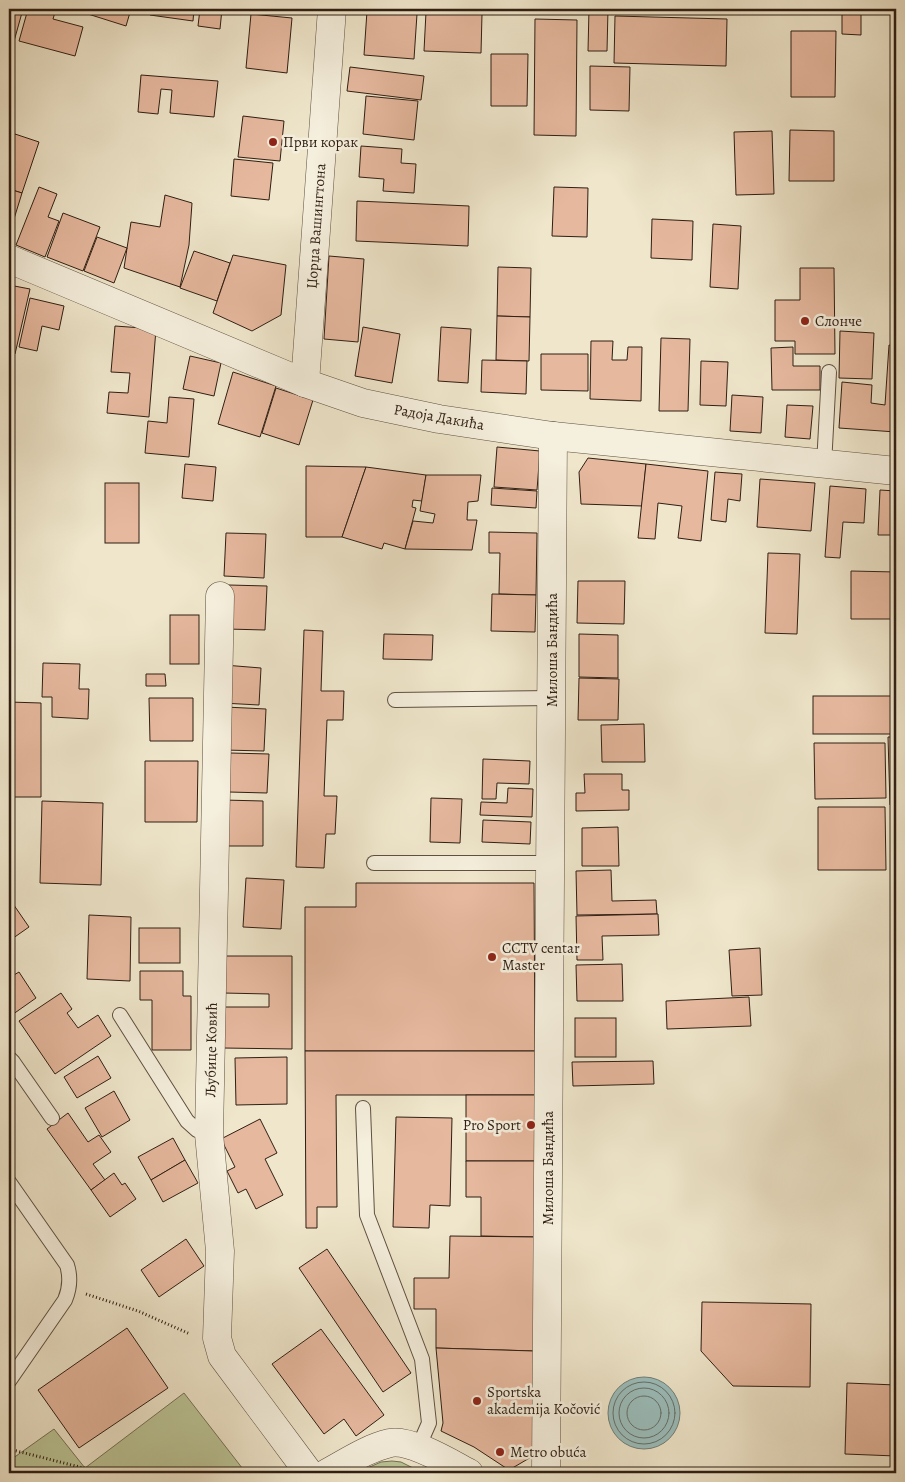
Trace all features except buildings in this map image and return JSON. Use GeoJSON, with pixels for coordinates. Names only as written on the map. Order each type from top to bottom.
{"type":"FeatureCollection","features":[{"type":"Feature","properties":{"kind":"street","name":"Џорџа Вашингтона"},"geometry":{"type":"LineString","coordinates":[[305,383],[332,9]]}},
{"type":"Feature","properties":{"kind":"street","name":"Радоја Дакића"},"geometry":{"type":"LineString","coordinates":[[9,259],[305,383],[363,402],[439,419],[553,436],[824,466],[896,471]]}},
{"type":"Feature","properties":{"kind":"street","name":"Милоша Бандића"},"geometry":{"type":"LineString","coordinates":[[546,1473],[553,436]]}},
{"type":"Feature","properties":{"kind":"street","name":"Љубице Ковић"},"geometry":{"type":"LineString","coordinates":[[219,1347],[220,1251],[209,1134],[220,596]]}},
{"type":"Feature","properties":{"kind":"street"},"geometry":{"type":"LineString","coordinates":[[219,1347],[222,1356],[309,1473]]}},
{"type":"Feature","properties":{"kind":"street"},"geometry":{"type":"LineString","coordinates":[[327,1473],[370,1450],[392,1443],[418,1448],[469,1473]]}},
{"type":"Feature","properties":{"kind":"lane"},"geometry":{"type":"LineString","coordinates":[[824,466],[829,372]]}},
{"type":"Feature","properties":{"kind":"lane"},"geometry":{"type":"LineString","coordinates":[[394,700],[552,698]]}},
{"type":"Feature","properties":{"kind":"lane"},"geometry":{"type":"LineString","coordinates":[[374,862],[550,863]]}},
{"type":"Feature","properties":{"kind":"lane"},"geometry":{"type":"LineString","coordinates":[[120,1014],[186,1121],[196,1130],[209,1134]]}},
{"type":"Feature","properties":{"kind":"lane"},"geometry":{"type":"LineString","coordinates":[[9,1058],[52,1118]]}},
{"type":"Feature","properties":{"kind":"lane"},"geometry":{"type":"LineString","coordinates":[[363,1108],[367,1215],[422,1359],[429,1423],[418,1448]]}},
{"type":"Feature","properties":{"kind":"lane"},"geometry":{"type":"LineString","coordinates":[[9,1182],[67,1266],[70,1276],[65,1300],[9,1381]]}},
{"type":"Feature","properties":{"kind":"path"},"geometry":{"type":"LineString","coordinates":[[69,1288],[138,1311],[219,1347]]}},
{"type":"Feature","properties":{"kind":"path"},"geometry":{"type":"LineString","coordinates":[[9,1449],[103,1473]]}},
{"type":"Feature","properties":{"kind":"green space"},"geometry":{"type":"Polygon","coordinates":[[[184,1393],[246,1473],[9,1473],[9,1461],[54,1429],[85,1468],[184,1393]]]}},
{"type":"Feature","properties":{"kind":"green space"},"geometry":{"type":"Polygon","coordinates":[[[381,1462],[401,1462],[423,1473],[356,1473],[381,1462]]]}},
{"type":"Feature","properties":{"kind":"water"},"geometry":{"type":"Polygon","coordinates":[[[644,1377],[658,1380],[670,1387],[677,1399],[680,1413],[677,1427],[670,1439],[658,1446],[644,1449],[630,1446],[618,1439],[611,1427],[608,1413],[611,1399],[618,1387],[630,1380],[644,1377]]]}},
{"type":"Feature","properties":{"kind":"place","name":"Први корак"},"geometry":{"type":"Point","coordinates":[273,142]}},
{"type":"Feature","properties":{"kind":"place","name":"Слонче"},"geometry":{"type":"Point","coordinates":[805,321]}},
{"type":"Feature","properties":{"kind":"place","name":"CCTV centar Master"},"geometry":{"type":"Point","coordinates":[492,957]}},
{"type":"Feature","properties":{"kind":"place","name":"Pro Sport"},"geometry":{"type":"Point","coordinates":[531,1125]}},
{"type":"Feature","properties":{"kind":"place","name":"Sportska akademija Kočović"},"geometry":{"type":"Point","coordinates":[477,1401]}},
{"type":"Feature","properties":{"kind":"place","name":"Metro obuća"},"geometry":{"type":"Point","coordinates":[500,1452]}}]}
